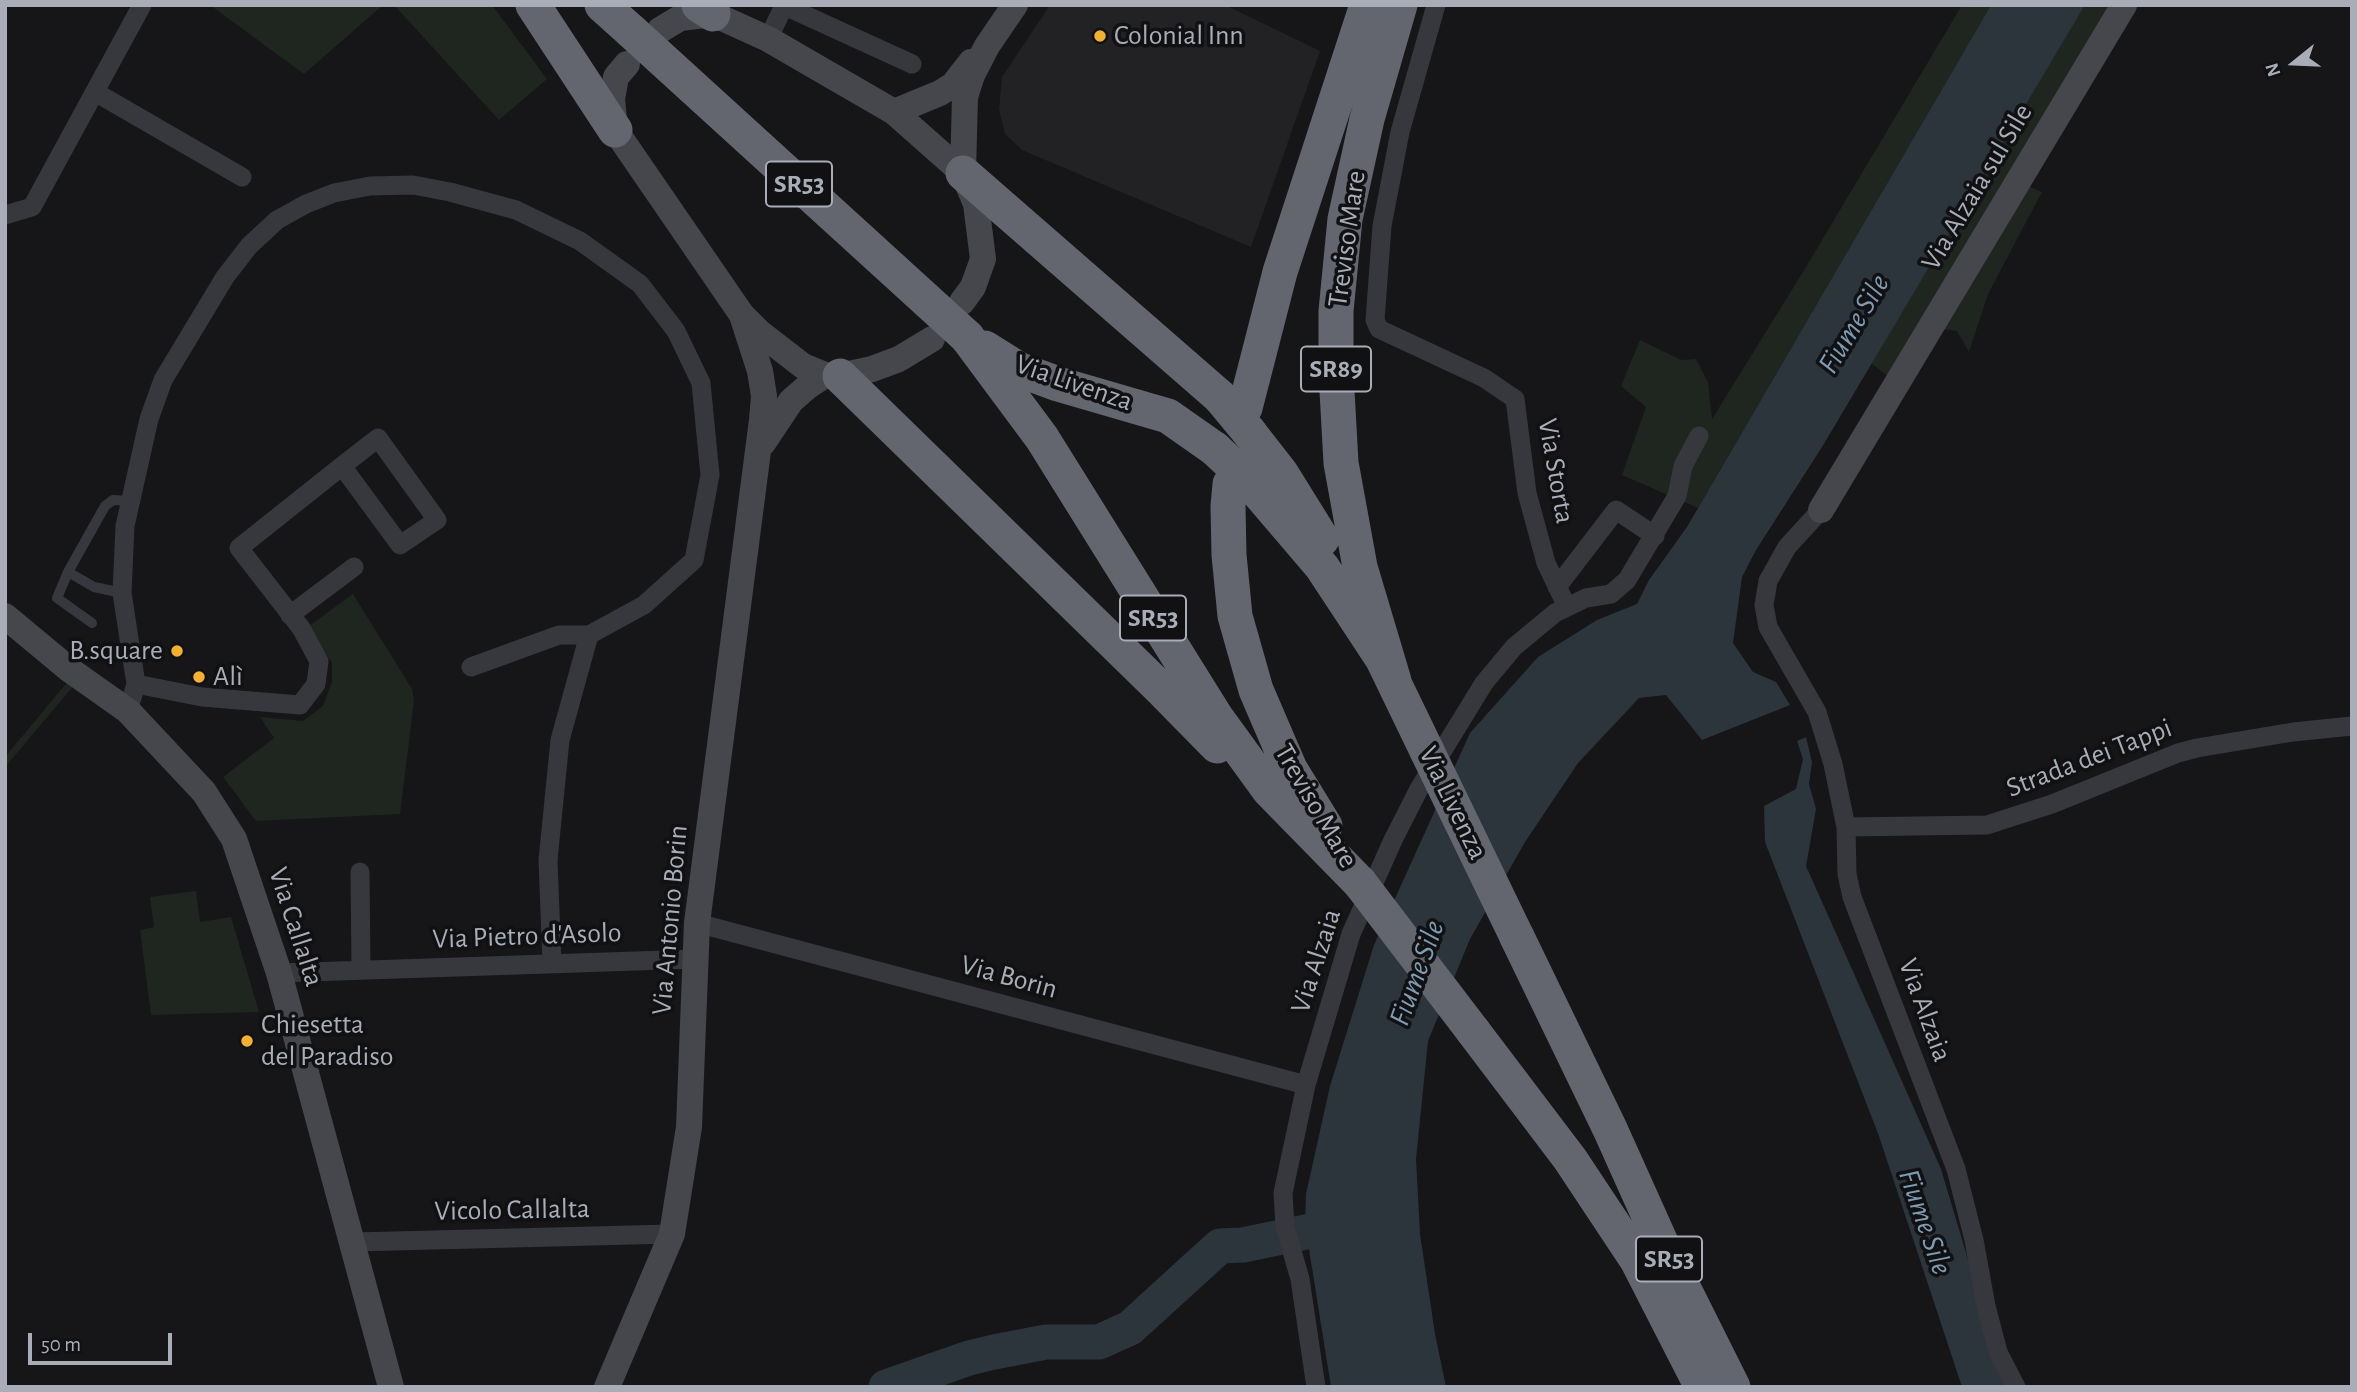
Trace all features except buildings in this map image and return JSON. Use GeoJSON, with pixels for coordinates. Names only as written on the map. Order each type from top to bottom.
{"type":"FeatureCollection","features":[{"type":"Feature","properties":{"kind":"highway"},"geometry":{"type":"LineString","coordinates":[[533,5],[615,130]]}},
{"type":"Feature","properties":{"kind":"highway","name":"SR53"},"geometry":{"type":"LineString","coordinates":[[602,5],[639,42],[967,337]]}},
{"type":"Feature","properties":{"kind":"highway","name":"Treviso Mare"},"geometry":{"type":"LineString","coordinates":[[1238,413],[1280,272],[1367,5]]}},
{"type":"Feature","properties":{"kind":"highway","name":"Treviso Mare"},"geometry":{"type":"LineString","coordinates":[[1394,681],[1360,567],[1341,463],[1336,311],[1345,219],[1367,119],[1400,5]]}},
{"type":"Feature","properties":{"kind":"highway"},"geometry":{"type":"LineString","coordinates":[[963,173],[1238,413],[1281,473],[1381,642]]}},
{"type":"Feature","properties":{"kind":"highway","name":"Via Livenza"},"geometry":{"type":"LineString","coordinates":[[967,337],[1020,370],[1168,416],[1215,449],[1238,481],[1322,567],[1382,658],[1394,681],[1610,1129],[1663,1247],[1733,1387]]}},
{"type":"Feature","properties":{"kind":"highway","name":"Via Livenza"},"geometry":{"type":"LineString","coordinates":[[967,337],[1042,438],[1216,717],[1269,790],[1360,883],[1570,1159],[1637,1261],[1702,1387]]}},
{"type":"Feature","properties":{"kind":"highway"},"geometry":{"type":"LineString","coordinates":[[833,376],[1160,688],[1251,781],[1269,790]]}},
{"type":"Feature","properties":{"kind":"highway","name":"Treviso Mare"},"geometry":{"type":"LineString","coordinates":[[1238,481],[1229,555],[1235,617],[1256,690],[1290,769],[1360,883]]}},
{"type":"Feature","properties":{"kind":"main road"},"geometry":{"type":"LineString","coordinates":[[894,112],[953,85],[987,46],[1015,5]]}},
{"type":"Feature","properties":{"kind":"main road","name":"Via Alzaia sul Sile"},"geometry":{"type":"LineString","coordinates":[[1821,510],[2124,5]]}},
{"type":"Feature","properties":{"kind":"main road"},"geometry":{"type":"LineString","coordinates":[[932,339],[872,369],[833,376],[803,366],[742,315],[615,130],[612,99],[616,77],[639,42],[680,18],[706,10],[768,39],[894,112],[963,173]]}},
{"type":"Feature","properties":{"kind":"main road"},"geometry":{"type":"LineString","coordinates":[[962,302],[974,287],[983,259],[975,204],[963,173],[965,97],[972,75],[987,46]]}},
{"type":"Feature","properties":{"kind":"main road","name":"Via Antonio Borin"},"geometry":{"type":"LineString","coordinates":[[607,1387],[672,1234],[689,1127],[698,923],[760,447],[764,396],[760,371],[742,315]]}},
{"type":"Feature","properties":{"kind":"main road","name":"Via Antonio Borin"},"geometry":{"type":"LineString","coordinates":[[760,447],[791,401],[807,387],[833,376]]}},
{"type":"Feature","properties":{"kind":"main road","name":"Via Callalta"},"geometry":{"type":"LineString","coordinates":[[5,616],[70,670],[128,711],[204,792],[234,838],[279,973],[354,1242],[391,1387]]}},
{"type":"Feature","properties":{"kind":"street"},"geometry":{"type":"LineString","coordinates":[[5,215],[32,207],[142,5]]}},
{"type":"Feature","properties":{"kind":"street","name":"Via Storta"},"geometry":{"type":"LineString","coordinates":[[1436,5],[1400,132],[1382,226],[1375,320],[1379,329],[1485,378],[1515,399],[1527,494],[1546,563],[1567,607]]}},
{"type":"Feature","properties":{"kind":"street"},"geometry":{"type":"LineString","coordinates":[[768,39],[784,6],[912,64]]}},
{"type":"Feature","properties":{"kind":"street"},"geometry":{"type":"LineString","coordinates":[[95,92],[242,177]]}},
{"type":"Feature","properties":{"kind":"street"},"geometry":{"type":"LineString","coordinates":[[128,711],[136,684],[122,593],[125,526],[149,419],[163,380],[225,277],[249,246],[277,220],[306,204],[334,193],[370,186],[413,185],[450,192],[516,210],[580,241],[640,284],[676,331],[701,383],[710,475],[694,560],[644,605],[589,635],[559,635],[471,667]]}},
{"type":"Feature","properties":{"kind":"street","name":"Via Alzaia"},"geometry":{"type":"LineString","coordinates":[[1316,1387],[1300,1279],[1285,1227],[1283,1194],[1306,1085],[1352,934],[1393,840],[1419,789],[1484,682],[1514,647],[1555,613],[1586,598],[1611,594],[1627,580],[1677,496],[1683,466],[1699,436]]}},
{"type":"Feature","properties":{"kind":"street"},"geometry":{"type":"LineString","coordinates":[[136,684],[202,697],[300,705],[316,684],[319,661],[290,615],[239,548],[377,438],[437,520],[400,545],[342,466]]}},
{"type":"Feature","properties":{"kind":"street","name":"Via Storta"},"geometry":{"type":"LineString","coordinates":[[1557,587],[1616,510],[1654,536]]}},
{"type":"Feature","properties":{"kind":"street","name":"Via Alzaia"},"geometry":{"type":"LineString","coordinates":[[1821,510],[1787,547],[1768,581],[1764,605],[1768,627],[1816,712],[1833,764],[1846,827],[1847,874],[1852,897],[1956,1169],[1998,1352],[2016,1387]]}},
{"type":"Feature","properties":{"kind":"street"},"geometry":{"type":"LineString","coordinates":[[290,615],[354,566]]}},
{"type":"Feature","properties":{"kind":"street"},"geometry":{"type":"LineString","coordinates":[[552,964],[548,860],[560,740],[589,635]]}},
{"type":"Feature","properties":{"kind":"street","name":"Strada dei Tappi"},"geometry":{"type":"LineString","coordinates":[[1846,827],[1987,825],[2052,804],[2178,753],[2293,732],[2352,726]]}},
{"type":"Feature","properties":{"kind":"street"},"geometry":{"type":"LineString","coordinates":[[360,872],[361,970]]}},
{"type":"Feature","properties":{"kind":"street","name":"Via Borin"},"geometry":{"type":"LineString","coordinates":[[698,923],[1306,1085]]}},
{"type":"Feature","properties":{"kind":"street","name":"Via Pietro d'Asolo"},"geometry":{"type":"LineString","coordinates":[[279,973],[695,959]]}},
{"type":"Feature","properties":{"kind":"street","name":"Vicolo Callalta"},"geometry":{"type":"LineString","coordinates":[[354,1242],[672,1234]]}},
{"type":"Feature","properties":{"kind":"lane"},"geometry":{"type":"LineString","coordinates":[[92,623],[57,598],[68,572],[105,506],[113,500],[130,501]]}},
{"type":"Feature","properties":{"kind":"lane"},"geometry":{"type":"LineString","coordinates":[[68,572],[94,587],[122,593]]}},
{"type":"Feature","properties":{"kind":"shaded area"},"geometry":{"type":"Polygon","coordinates":[[[210,5],[383,5],[304,74],[210,5]]]}},
{"type":"Feature","properties":{"kind":"shaded area"},"geometry":{"type":"Polygon","coordinates":[[[394,5],[492,5],[547,79],[499,120],[394,5]]]}},
{"type":"Feature","properties":{"kind":"shaded area"},"geometry":{"type":"Polygon","coordinates":[[[1050,5],[1225,5],[1320,51],[1251,247],[1022,150],[1005,134],[999,109],[1002,77],[1050,5]]]}},
{"type":"Feature","properties":{"kind":"shaded area"},"geometry":{"type":"Polygon","coordinates":[[[1962,5],[1991,5],[1698,508],[1622,475],[1646,407],[1621,386],[1640,340],[1681,360],[1696,359],[1708,382],[1712,419],[1962,5]]]}},
{"type":"Feature","properties":{"kind":"shaded area"},"geometry":{"type":"Polygon","coordinates":[[[2085,5],[2136,5],[2026,185],[2042,192],[1988,294],[1969,352],[1957,331],[1936,328],[1900,386],[1871,363],[2085,5]]]}},
{"type":"Feature","properties":{"kind":"shaded area"},"geometry":{"type":"Polygon","coordinates":[[[353,594],[412,689],[414,701],[400,814],[256,821],[223,777],[274,738],[260,717],[303,721],[323,706],[332,682],[332,663],[309,626],[353,594]]]}},
{"type":"Feature","properties":{"kind":"shaded area"},"geometry":{"type":"Polygon","coordinates":[[[75,673],[81,677],[5,767],[5,757],[75,673]]]}},
{"type":"Feature","properties":{"kind":"shaded area"},"geometry":{"type":"Polygon","coordinates":[[[196,891],[200,922],[231,917],[259,1012],[151,1015],[140,930],[154,927],[150,897],[196,891]]]}},
{"type":"Feature","properties":{"kind":"water","name":"Fiume Sile"},"geometry":{"type":"Polygon","coordinates":[[[1991,5],[2085,5],[1742,577],[1733,643],[1753,672],[1776,682],[1790,705],[1702,740],[1666,695],[1639,698],[1578,763],[1525,842],[1470,939],[1428,1041],[1416,1159],[1420,1234],[1446,1387],[1331,1387],[1305,1224],[1306,1194],[1330,1086],[1374,945],[1470,733],[1538,657],[1597,620],[1637,604],[1649,580],[1687,527],[1991,5]]]}},
{"type":"Feature","properties":{"kind":"water","name":"Fiume Sile"},"geometry":{"type":"Polygon","coordinates":[[[1806,737],[1812,762],[1809,784],[1816,809],[1806,866],[1941,1169],[2006,1387],[1962,1387],[1879,1136],[1765,842],[1764,806],[1796,789],[1803,759],[1797,741],[1806,737]]]}},
{"type":"Feature","properties":{"kind":"waterway"},"geometry":{"type":"LineString","coordinates":[[886,1387],[994,1352],[1046,1342],[1099,1342],[1130,1328],[1220,1246],[1243,1245],[1354,1222]]}},
{"type":"Feature","properties":{"kind":"place","name":"Colonial Inn"},"geometry":{"type":"Point","coordinates":[1100,36]}},
{"type":"Feature","properties":{"kind":"place","name":"B.square"},"geometry":{"type":"Point","coordinates":[177,651]}},
{"type":"Feature","properties":{"kind":"place","name":"Alì"},"geometry":{"type":"Point","coordinates":[199,677]}},
{"type":"Feature","properties":{"kind":"place","name":"Chiesetta del Paradiso"},"geometry":{"type":"Point","coordinates":[247,1041]}}]}
